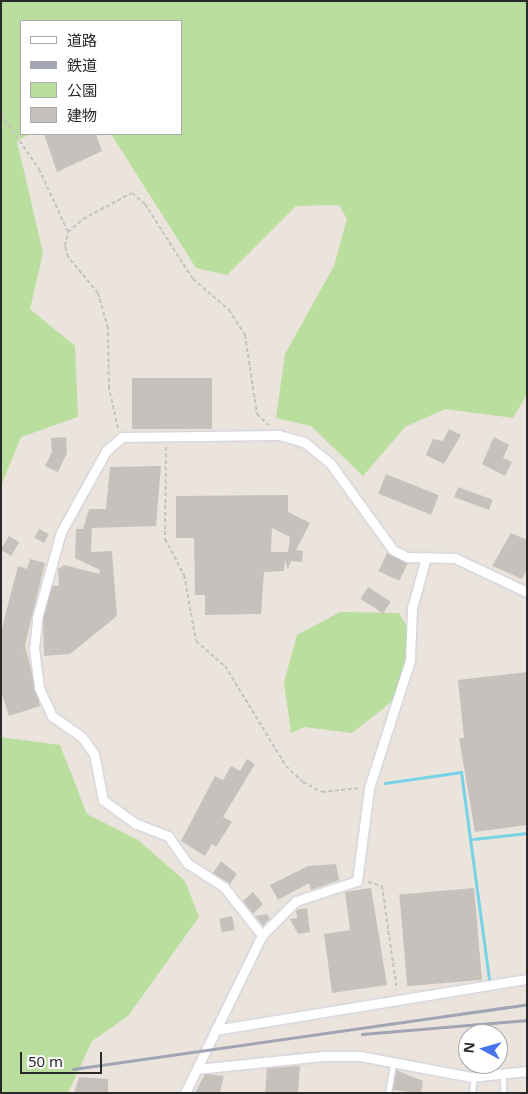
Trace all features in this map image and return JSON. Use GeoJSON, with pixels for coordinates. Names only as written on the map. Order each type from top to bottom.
{"type":"FeatureCollection","features":[{"type":"Feature","properties":{"kind":"street"},"geometry":{"type":"LineString","coordinates":[[262,935],[224,887],[187,863],[168,836],[136,824],[103,800],[94,754],[82,737],[61,725],[45,701],[34,649],[61,532],[106,450],[122,437],[279,435],[304,442],[330,464],[393,550],[426,557],[454,558],[527,592]]}},
{"type":"Feature","properties":{"kind":"street"},"geometry":{"type":"LineString","coordinates":[[185,1093],[262,935],[296,901],[357,881],[369,788],[410,660],[412,608],[426,557]]}},
{"type":"Feature","properties":{"kind":"street"},"geometry":{"type":"LineString","coordinates":[[215,1030],[398,997],[527,979]]}},
{"type":"Feature","properties":{"kind":"street"},"geometry":{"type":"LineString","coordinates":[[197,1068],[323,1056],[360,1056],[393,1064],[474,1076],[493,1074]]}},
{"type":"Feature","properties":{"kind":"street"},"geometry":{"type":"LineString","coordinates":[[508,1072],[527,1070]]}},
{"type":"Feature","properties":{"kind":"lane"},"geometry":{"type":"LineString","coordinates":[[388,1093],[393,1064]]}},
{"type":"Feature","properties":{"kind":"lane"},"geometry":{"type":"LineString","coordinates":[[503,1074],[504,1093]]}},
{"type":"Feature","properties":{"kind":"lane"},"geometry":{"type":"LineString","coordinates":[[472,1093],[474,1076]]}},
{"type":"Feature","properties":{"kind":"path"},"geometry":{"type":"LineString","coordinates":[[1,114],[39,170],[68,232],[68,257],[98,293],[108,328],[109,388],[122,437]]}},
{"type":"Feature","properties":{"kind":"path"},"geometry":{"type":"LineString","coordinates":[[68,232],[124,194],[137,194],[193,279],[229,310],[245,335],[257,414],[279,435]]}},
{"type":"Feature","properties":{"kind":"path"},"geometry":{"type":"LineString","coordinates":[[166,437],[165,539],[184,575],[196,641],[225,666],[286,766],[303,782],[322,792],[369,788]]}},
{"type":"Feature","properties":{"kind":"path"},"geometry":{"type":"LineString","coordinates":[[1,652],[34,649]]}},
{"type":"Feature","properties":{"kind":"path"},"geometry":{"type":"LineString","coordinates":[[357,881],[382,886],[398,997]]}},
{"type":"Feature","properties":{"kind":"green space"},"geometry":{"type":"Polygon","coordinates":[[[1,1],[527,1],[527,394],[513,418],[445,409],[405,427],[363,476],[311,426],[276,418],[285,354],[334,266],[347,219],[339,205],[296,206],[227,275],[196,268],[112,135],[182,135],[182,20],[20,20],[20,135],[28,135],[17,141],[43,253],[30,309],[75,346],[78,417],[21,437],[1,486],[1,1]]]}},
{"type":"Feature","properties":{"kind":"green space"},"geometry":{"type":"Polygon","coordinates":[[[340,612],[399,613],[414,639],[399,696],[352,733],[304,727],[291,733],[284,682],[297,635],[340,612]]]}},
{"type":"Feature","properties":{"kind":"green space"},"geometry":{"type":"Polygon","coordinates":[[[1,737],[60,745],[87,814],[138,840],[185,881],[199,917],[128,1016],[92,1041],[68,1093],[1,1093],[1,737]]]}},
{"type":"Feature","properties":{"kind":"building"},"geometry":{"type":"Polygon","coordinates":[[[44,135],[96,135],[102,151],[57,172],[44,135]]]}},
{"type":"Feature","properties":{"kind":"building"},"geometry":{"type":"Polygon","coordinates":[[[132,378],[212,378],[212,429],[132,429],[132,378]]]}},
{"type":"Feature","properties":{"kind":"building"},"geometry":{"type":"Polygon","coordinates":[[[449,429],[461,435],[444,464],[426,455],[433,439],[443,441],[449,429]]]}},
{"type":"Feature","properties":{"kind":"building"},"geometry":{"type":"Polygon","coordinates":[[[66,437],[67,453],[58,472],[45,466],[52,452],[51,438],[66,437]]]}},
{"type":"Feature","properties":{"kind":"building"},"geometry":{"type":"Polygon","coordinates":[[[494,437],[509,445],[503,458],[512,462],[505,476],[482,464],[494,437]]]}},
{"type":"Feature","properties":{"kind":"building"},"geometry":{"type":"Polygon","coordinates":[[[161,466],[156,526],[92,528],[91,552],[112,551],[117,616],[70,654],[44,656],[43,619],[52,586],[59,586],[58,569],[64,565],[99,574],[100,570],[75,558],[76,529],[83,529],[89,509],[106,509],[110,467],[161,466]]]}},
{"type":"Feature","properties":{"kind":"building"},"geometry":{"type":"Polygon","coordinates":[[[386,474],[439,495],[431,515],[378,493],[386,474]]]}},
{"type":"Feature","properties":{"kind":"building"},"geometry":{"type":"Polygon","coordinates":[[[458,487],[493,500],[489,510],[454,497],[458,487]]]}},
{"type":"Feature","properties":{"kind":"building"},"geometry":{"type":"Polygon","coordinates":[[[288,495],[288,512],[310,523],[296,550],[303,551],[302,562],[291,561],[288,569],[285,560],[284,571],[264,572],[261,614],[205,615],[205,595],[195,595],[194,538],[176,538],[176,496],[288,495]],[[272,528],[271,552],[288,552],[290,537],[272,528]]]}},
{"type":"Feature","properties":{"kind":"building"},"geometry":{"type":"Polygon","coordinates":[[[39,529],[49,534],[44,543],[34,538],[39,529]]]}},
{"type":"Feature","properties":{"kind":"building"},"geometry":{"type":"Polygon","coordinates":[[[511,533],[527,540],[527,569],[522,579],[492,566],[511,533]]]}},
{"type":"Feature","properties":{"kind":"building"},"geometry":{"type":"Polygon","coordinates":[[[9,536],[19,542],[11,556],[1,550],[9,536]]]}},
{"type":"Feature","properties":{"kind":"building"},"geometry":{"type":"Polygon","coordinates":[[[387,553],[408,563],[399,581],[379,571],[387,553]]]}},
{"type":"Feature","properties":{"kind":"building"},"geometry":{"type":"Polygon","coordinates":[[[30,559],[45,563],[25,645],[40,706],[9,716],[1,691],[1,632],[18,566],[27,569],[30,559]]]}},
{"type":"Feature","properties":{"kind":"building"},"geometry":{"type":"Polygon","coordinates":[[[368,587],[391,602],[383,613],[360,599],[368,587]]]}},
{"type":"Feature","properties":{"kind":"building"},"geometry":{"type":"Polygon","coordinates":[[[527,672],[527,825],[475,832],[459,738],[464,738],[458,680],[527,672]]]}},
{"type":"Feature","properties":{"kind":"building"},"geometry":{"type":"Polygon","coordinates":[[[247,759],[255,764],[223,817],[232,822],[216,847],[212,844],[205,856],[181,841],[215,776],[223,780],[231,766],[240,771],[247,759]]]}},
{"type":"Feature","properties":{"kind":"building"},"geometry":{"type":"Polygon","coordinates":[[[221,861],[237,874],[230,884],[213,873],[221,861]]]}},
{"type":"Feature","properties":{"kind":"building"},"geometry":{"type":"Polygon","coordinates":[[[336,864],[339,880],[311,890],[309,883],[278,900],[270,885],[308,866],[336,864]]]}},
{"type":"Feature","properties":{"kind":"building"},"geometry":{"type":"Polygon","coordinates":[[[371,888],[387,985],[332,993],[324,934],[350,930],[345,892],[371,888]]]}},
{"type":"Feature","properties":{"kind":"building"},"geometry":{"type":"Polygon","coordinates":[[[474,888],[482,980],[407,986],[399,895],[474,888]]]}},
{"type":"Feature","properties":{"kind":"building"},"geometry":{"type":"Polygon","coordinates":[[[253,892],[263,904],[253,914],[243,901],[253,892]]]}},
{"type":"Feature","properties":{"kind":"building"},"geometry":{"type":"Polygon","coordinates":[[[307,908],[310,932],[298,934],[290,919],[297,918],[296,910],[307,908]]]}},
{"type":"Feature","properties":{"kind":"building"},"geometry":{"type":"Polygon","coordinates":[[[267,914],[270,918],[263,926],[255,916],[267,914]]]}},
{"type":"Feature","properties":{"kind":"building"},"geometry":{"type":"Polygon","coordinates":[[[232,916],[235,930],[222,932],[219,919],[232,916]]]}},
{"type":"Feature","properties":{"kind":"building"},"geometry":{"type":"Polygon","coordinates":[[[300,1066],[298,1093],[265,1093],[267,1068],[300,1066]]]}},
{"type":"Feature","properties":{"kind":"building"},"geometry":{"type":"Polygon","coordinates":[[[396,1070],[423,1081],[421,1093],[393,1090],[396,1070]]]}},
{"type":"Feature","properties":{"kind":"building"},"geometry":{"type":"Polygon","coordinates":[[[205,1074],[224,1076],[220,1093],[195,1093],[205,1074]]]}},
{"type":"Feature","properties":{"kind":"building"},"geometry":{"type":"Polygon","coordinates":[[[79,1077],[108,1079],[108,1093],[74,1093],[79,1077]]]}},
{"type":"Feature","properties":{"kind":"waterway"},"geometry":{"type":"LineString","coordinates":[[385,783],[461,772],[489,980]]}},
{"type":"Feature","properties":{"kind":"waterway"},"geometry":{"type":"LineString","coordinates":[[473,839],[527,833]]}},
{"type":"Feature","properties":{"kind":"railway"},"geometry":{"type":"LineString","coordinates":[[73,1069],[527,1004]]}},
{"type":"Feature","properties":{"kind":"railway"},"geometry":{"type":"LineString","coordinates":[[362,1034],[527,1020]]}}]}
